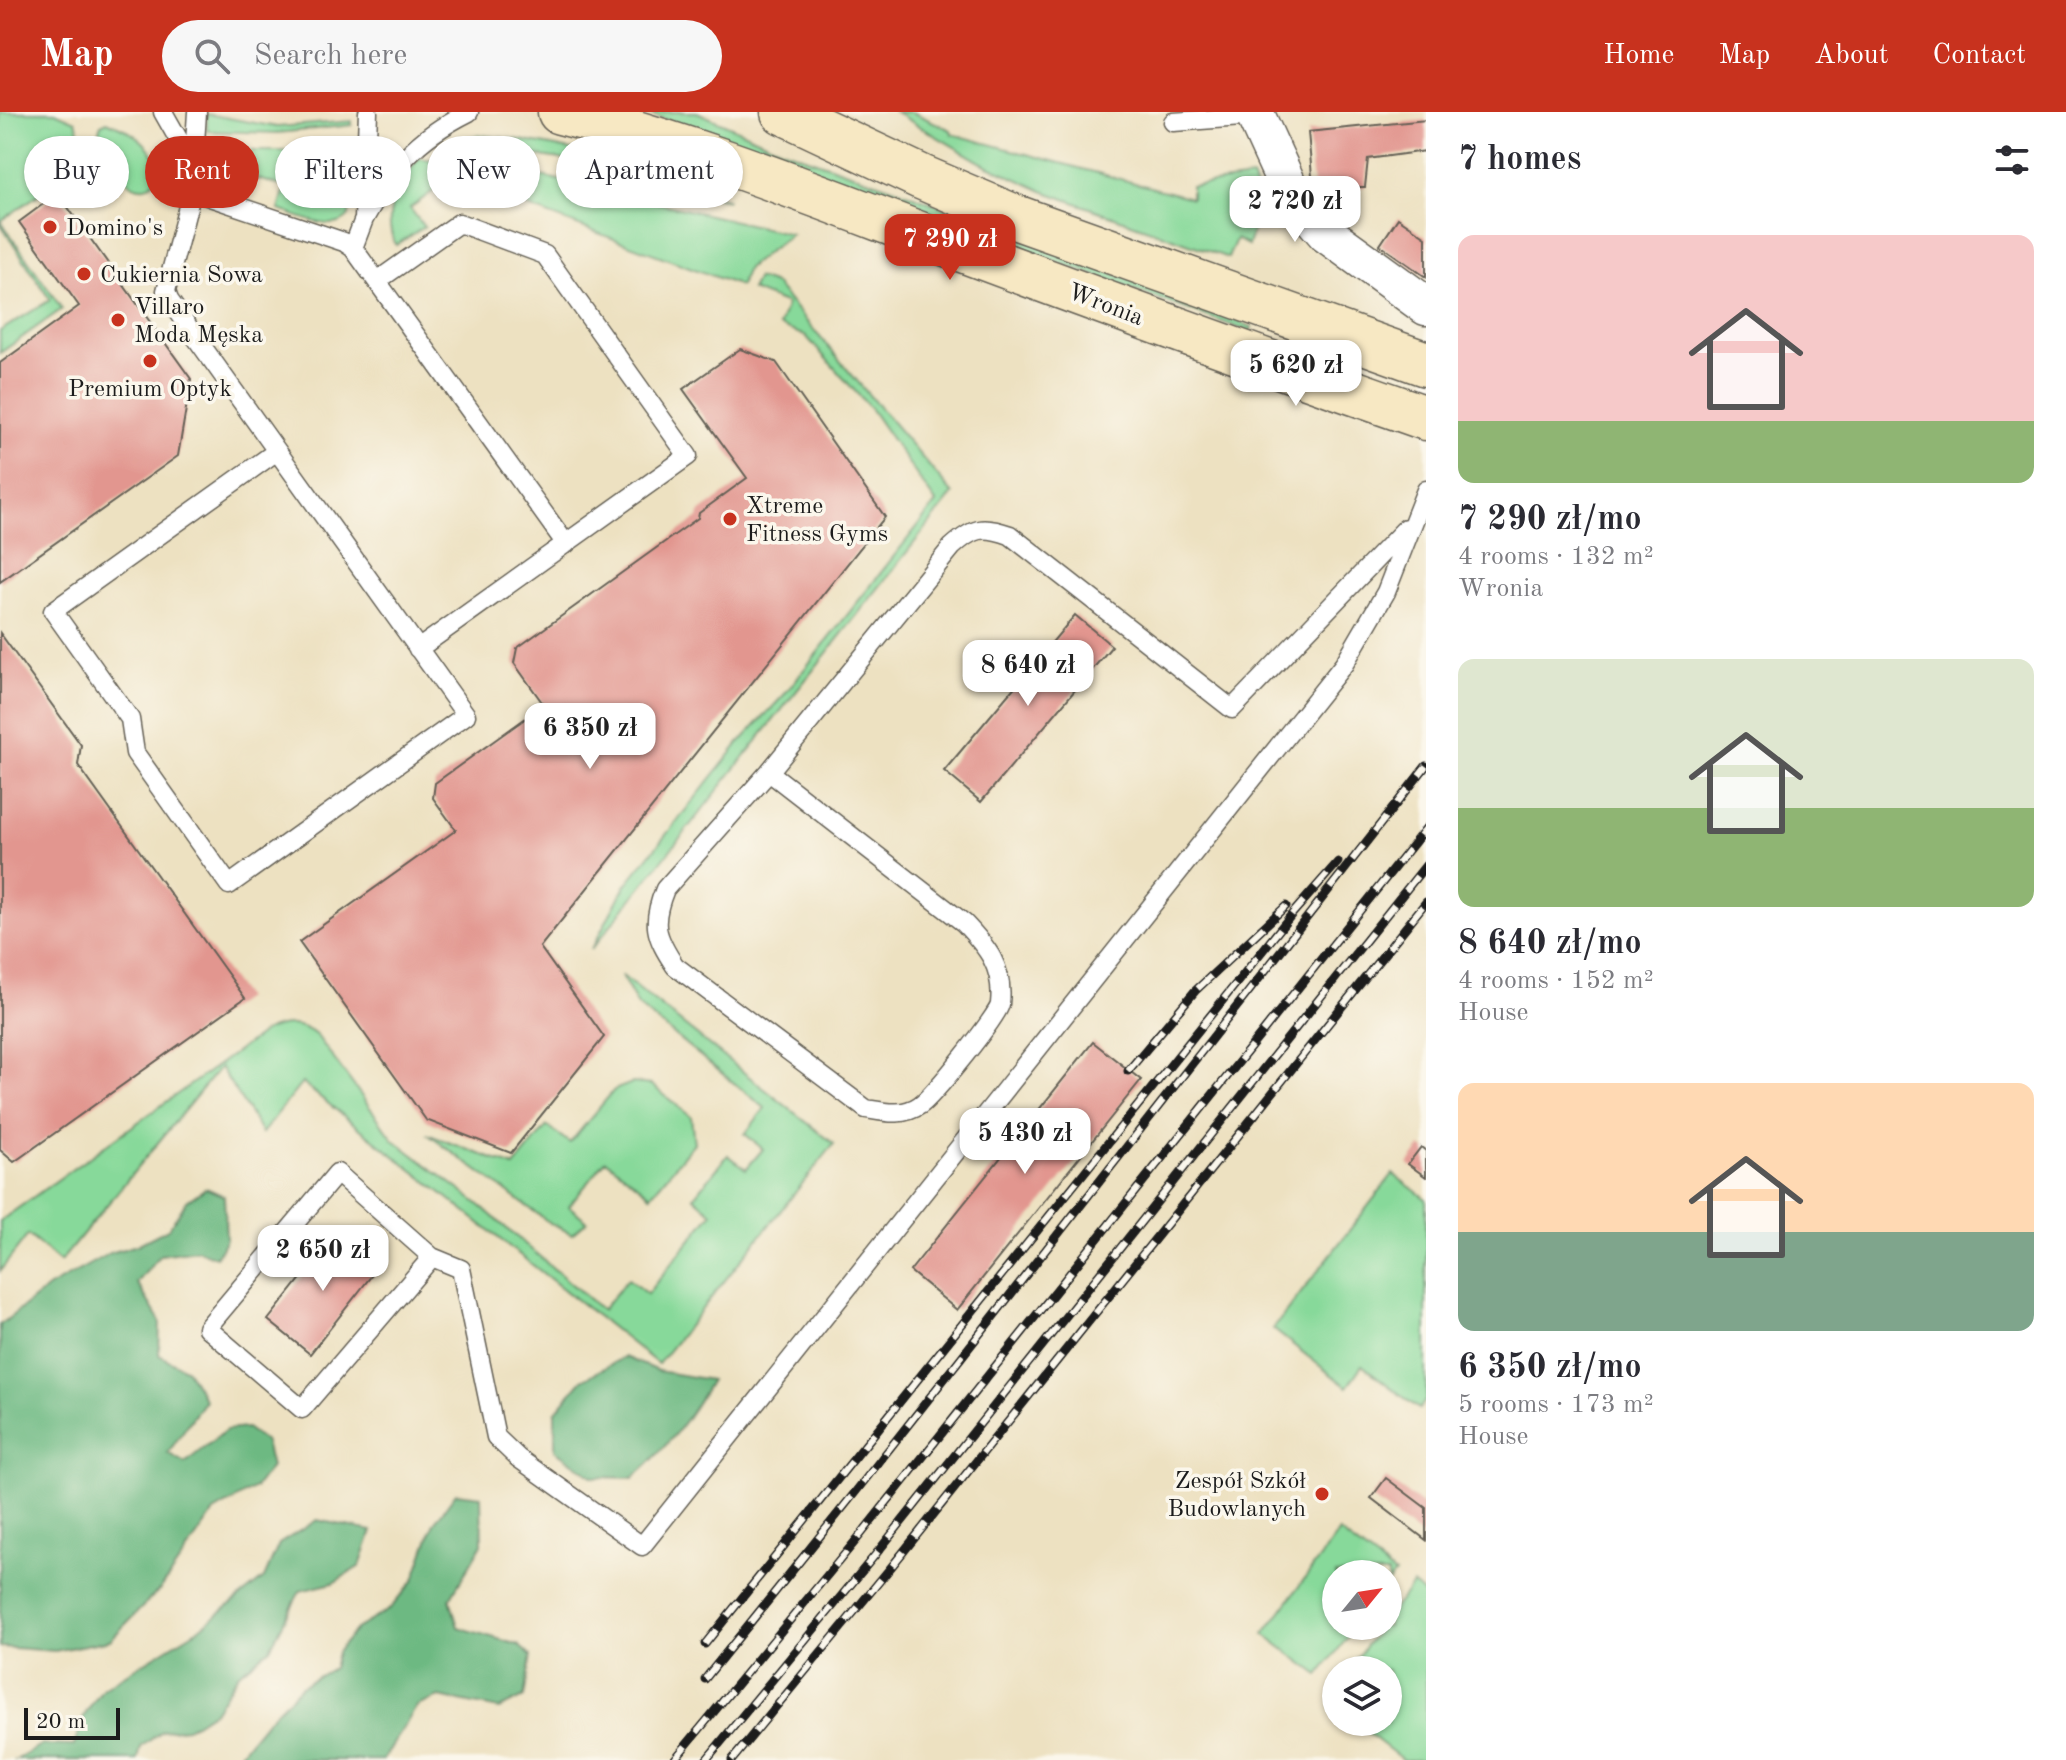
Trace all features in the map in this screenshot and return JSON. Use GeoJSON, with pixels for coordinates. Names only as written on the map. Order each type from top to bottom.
{"type":"FeatureCollection","features":[{"type":"Feature","properties":{"kind":"main road","name":"Wronia"},"geometry":{"type":"LineString","coordinates":[[560,112],[619,127],[737,165],[1188,334],[1426,418]]}},
{"type":"Feature","properties":{"kind":"main road"},"geometry":{"type":"LineString","coordinates":[[783,112],[1002,211],[1426,364]]}},
{"type":"Feature","properties":{"kind":"street"},"geometry":{"type":"LineString","coordinates":[[1255,114],[1290,191],[1327,234],[1426,306]]}},
{"type":"Feature","properties":{"kind":"lane"},"geometry":{"type":"LineString","coordinates":[[163,112],[176,136]]}},
{"type":"Feature","properties":{"kind":"lane"},"geometry":{"type":"LineString","coordinates":[[196,136],[197,112]]}},
{"type":"Feature","properties":{"kind":"lane"},"geometry":{"type":"LineString","coordinates":[[364,219],[368,112]]}},
{"type":"Feature","properties":{"kind":"lane"},"geometry":{"type":"LineString","coordinates":[[353,248],[364,219],[383,185],[406,154],[439,129],[469,112]]}},
{"type":"Feature","properties":{"kind":"lane"},"geometry":{"type":"LineString","coordinates":[[1173,122],[1255,114]]}},
{"type":"Feature","properties":{"kind":"lane"},"geometry":{"type":"LineString","coordinates":[[188,208],[166,291],[169,300],[466,715],[229,885],[135,753],[130,719],[53,611],[277,451]]}},
{"type":"Feature","properties":{"kind":"lane"},"geometry":{"type":"LineString","coordinates":[[243,208],[344,242],[353,248],[566,544]]}},
{"type":"Feature","properties":{"kind":"lane"},"geometry":{"type":"LineString","coordinates":[[377,281],[459,223],[545,255],[688,456],[418,649]]}},
{"type":"Feature","properties":{"kind":"lane"},"geometry":{"type":"LineString","coordinates":[[432,1257],[302,1409],[207,1328],[337,1173],[432,1257],[461,1269],[496,1437],[518,1458],[642,1546],[1344,664],[1386,592],[1426,490]]}},
{"type":"Feature","properties":{"kind":"lane"},"geometry":{"type":"LineString","coordinates":[[769,772],[964,923],[989,950],[1000,978],[1001,1008],[941,1084],[919,1106],[898,1114],[866,1109],[675,966],[658,940],[656,911],[665,889],[769,772],[952,547],[970,532],[991,528],[1010,535],[1232,709],[1411,523]]}},
{"type":"Feature","properties":{"kind":"green space"},"geometry":{"type":"Polygon","coordinates":[[[0,112],[55,112],[76,121],[81,136],[24,136],[24,205],[1,221],[62,309],[0,353],[0,331],[50,300],[0,223],[0,112]]]}},
{"type":"Feature","properties":{"kind":"green space"},"geometry":{"type":"Polygon","coordinates":[[[645,112],[697,112],[779,148],[901,191],[1252,327],[1250,332],[743,148],[743,136],[711,136],[645,112]]]}},
{"type":"Feature","properties":{"kind":"green space"},"geometry":{"type":"Polygon","coordinates":[[[895,112],[912,112],[951,130],[952,134],[1191,198],[1191,186],[1252,178],[1258,203],[1248,245],[1236,239],[1228,258],[1043,191],[982,163],[895,112]]]}},
{"type":"Feature","properties":{"kind":"green space"},"geometry":{"type":"Polygon","coordinates":[[[207,114],[277,127],[352,121],[352,125],[278,133],[207,131],[207,114]]]}},
{"type":"Feature","properties":{"kind":"green space"},"geometry":{"type":"Polygon","coordinates":[[[107,121],[145,144],[145,187],[129,181],[129,136],[99,136],[101,124],[107,121]]]}},
{"type":"Feature","properties":{"kind":"green space"},"geometry":{"type":"Polygon","coordinates":[[[540,144],[556,147],[556,158],[540,156],[540,144]]]}},
{"type":"Feature","properties":{"kind":"green space"},"geometry":{"type":"Polygon","coordinates":[[[259,151],[275,151],[275,184],[259,179],[259,151]]]}},
{"type":"Feature","properties":{"kind":"green space"},"geometry":{"type":"Polygon","coordinates":[[[419,158],[427,159],[427,196],[411,207],[411,169],[419,158]]]}},
{"type":"Feature","properties":{"kind":"green space"},"geometry":{"type":"Polygon","coordinates":[[[540,176],[556,179],[556,208],[679,208],[791,234],[747,268],[740,286],[531,208],[540,208],[540,176]]]}},
{"type":"Feature","properties":{"kind":"green space"},"geometry":{"type":"Polygon","coordinates":[[[350,208],[349,216],[335,224],[316,222],[279,210],[350,208]]]}},
{"type":"Feature","properties":{"kind":"green space"},"geometry":{"type":"Polygon","coordinates":[[[392,208],[410,208],[424,227],[396,245],[391,234],[392,208]]]}},
{"type":"Feature","properties":{"kind":"green space"},"geometry":{"type":"Polygon","coordinates":[[[757,278],[775,284],[953,494],[591,950],[625,886],[741,741],[783,696],[936,503],[870,408],[806,336],[779,326],[787,304],[751,290],[757,278]]]}},
{"type":"Feature","properties":{"kind":"green space"},"geometry":{"type":"Polygon","coordinates":[[[621,975],[834,1144],[658,1364],[302,1083],[262,1133],[220,1067],[60,1262],[28,1235],[0,1271],[0,1221],[264,1032],[291,1025],[317,1036],[394,1140],[477,1203],[602,1310],[628,1279],[647,1294],[712,1213],[694,1197],[728,1155],[746,1169],[763,1149],[745,1134],[765,1108],[638,1006],[621,975]]]}},
{"type":"Feature","properties":{"kind":"green space"},"geometry":{"type":"Polygon","coordinates":[[[632,1083],[652,1085],[691,1117],[694,1143],[651,1195],[606,1160],[569,1206],[587,1221],[572,1234],[550,1223],[427,1134],[514,1167],[547,1126],[570,1143],[614,1090],[632,1083]]]}},
{"type":"Feature","properties":{"kind":"green space"},"geometry":{"type":"Polygon","coordinates":[[[1393,1174],[1426,1199],[1426,1400],[1419,1409],[1362,1365],[1347,1387],[1273,1329],[1393,1174]]]}},
{"type":"Feature","properties":{"kind":"green space"},"geometry":{"type":"Polygon","coordinates":[[[206,1188],[224,1196],[226,1239],[216,1257],[197,1250],[160,1255],[137,1283],[160,1321],[159,1355],[187,1370],[205,1400],[168,1453],[185,1463],[226,1430],[246,1428],[265,1442],[271,1467],[255,1488],[214,1512],[161,1588],[110,1640],[55,1651],[0,1647],[0,1325],[49,1287],[110,1253],[137,1245],[168,1229],[187,1201],[206,1188]]]}},
{"type":"Feature","properties":{"kind":"green space"},"geometry":{"type":"Polygon","coordinates":[[[624,1357],[658,1371],[711,1380],[676,1433],[633,1478],[593,1477],[555,1450],[555,1412],[582,1380],[624,1357]]]}},
{"type":"Feature","properties":{"kind":"green space"},"geometry":{"type":"Polygon","coordinates":[[[456,1493],[481,1496],[482,1544],[450,1599],[458,1627],[518,1645],[531,1656],[524,1697],[499,1709],[439,1697],[417,1706],[383,1760],[234,1760],[301,1686],[333,1668],[337,1652],[356,1629],[390,1609],[414,1580],[434,1523],[456,1493]]]}},
{"type":"Feature","properties":{"kind":"green space"},"geometry":{"type":"Polygon","coordinates":[[[317,1520],[372,1531],[360,1566],[333,1583],[300,1591],[270,1648],[238,1674],[215,1710],[187,1728],[162,1731],[141,1747],[138,1760],[16,1760],[42,1745],[74,1746],[84,1716],[103,1688],[200,1628],[231,1604],[264,1578],[279,1544],[317,1520]]]}},
{"type":"Feature","properties":{"kind":"green space"},"geometry":{"type":"Polygon","coordinates":[[[1339,1532],[1376,1560],[1322,1560],[1322,1640],[1345,1640],[1333,1656],[1322,1656],[1319,1675],[1264,1634],[1339,1532]]]}},
{"type":"Feature","properties":{"kind":"green space"},"geometry":{"type":"Polygon","coordinates":[[[1412,1585],[1426,1595],[1426,1760],[1403,1760],[1372,1736],[1402,1736],[1402,1656],[1358,1656],[1370,1640],[1402,1640],[1402,1598],[1412,1585]]]}},
{"type":"Feature","properties":{"kind":"building"},"geometry":{"type":"Polygon","coordinates":[[[1426,120],[1426,151],[1368,159],[1365,187],[1313,187],[1308,132],[1426,120]]]}},
{"type":"Feature","properties":{"kind":"building"},"geometry":{"type":"Polygon","coordinates":[[[38,208],[68,208],[191,379],[178,456],[0,582],[0,363],[79,306],[19,222],[38,208]]]}},
{"type":"Feature","properties":{"kind":"building"},"geometry":{"type":"Polygon","coordinates":[[[1398,218],[1426,237],[1426,277],[1380,245],[1398,218]]]}},
{"type":"Feature","properties":{"kind":"building"},"geometry":{"type":"Polygon","coordinates":[[[740,349],[776,362],[885,517],[540,947],[604,1037],[511,1153],[426,1120],[299,942],[456,830],[433,798],[435,783],[544,705],[514,663],[517,648],[698,518],[699,513],[747,478],[683,389],[740,349]]]}},
{"type":"Feature","properties":{"kind":"building"},"geometry":{"type":"Polygon","coordinates":[[[1075,615],[1112,646],[981,802],[944,771],[1075,615]]]}},
{"type":"Feature","properties":{"kind":"building"},"geometry":{"type":"Polygon","coordinates":[[[0,633],[81,745],[78,765],[245,998],[14,1162],[0,1150],[0,633]]]}},
{"type":"Feature","properties":{"kind":"building"},"geometry":{"type":"Polygon","coordinates":[[[1093,1042],[1141,1080],[957,1310],[910,1271],[1093,1042]]]}},
{"type":"Feature","properties":{"kind":"building"},"geometry":{"type":"Polygon","coordinates":[[[1421,1147],[1426,1151],[1426,1177],[1408,1164],[1421,1147]]]}},
{"type":"Feature","properties":{"kind":"building"},"geometry":{"type":"Polygon","coordinates":[[[337,1233],[379,1266],[310,1354],[268,1320],[337,1233]]]}},
{"type":"Feature","properties":{"kind":"building"},"geometry":{"type":"Polygon","coordinates":[[[1386,1478],[1426,1508],[1426,1540],[1371,1498],[1386,1478]]]}},
{"type":"Feature","properties":{"kind":"railway"},"geometry":{"type":"LineString","coordinates":[[705,1679],[1426,766]]}},
{"type":"Feature","properties":{"kind":"railway"},"geometry":{"type":"LineString","coordinates":[[674,1760],[858,1538],[1426,828]]}},
{"type":"Feature","properties":{"kind":"railway"},"geometry":{"type":"LineString","coordinates":[[705,1644],[1292,914],[1338,862]]}},
{"type":"Feature","properties":{"kind":"railway"},"geometry":{"type":"LineString","coordinates":[[706,1760],[876,1554],[1426,865]]}},
{"type":"Feature","properties":{"kind":"railway"},"geometry":{"type":"LineString","coordinates":[[732,1760],[1426,902]]}},
{"type":"Feature","properties":{"kind":"railway"},"geometry":{"type":"LineString","coordinates":[[1128,1071],[1195,991],[1286,906]]}},
{"type":"Feature","properties":{"kind":"place","name":"Domino's"},"geometry":{"type":"Point","coordinates":[50,227]}},
{"type":"Feature","properties":{"kind":"place","name":"Cukiernia Sowa"},"geometry":{"type":"Point","coordinates":[84,274]}},
{"type":"Feature","properties":{"kind":"place","name":"Villaro Moda Męska"},"geometry":{"type":"Point","coordinates":[118,320]}},
{"type":"Feature","properties":{"kind":"place","name":"Premium Optyk"},"geometry":{"type":"Point","coordinates":[150,361]}},
{"type":"Feature","properties":{"kind":"place","name":"Xtreme Fitness Gyms"},"geometry":{"type":"Point","coordinates":[730,519]}},
{"type":"Feature","properties":{"kind":"place","name":"Zespół Szkół Budowlanych"},"geometry":{"type":"Point","coordinates":[1322,1494]}}]}
